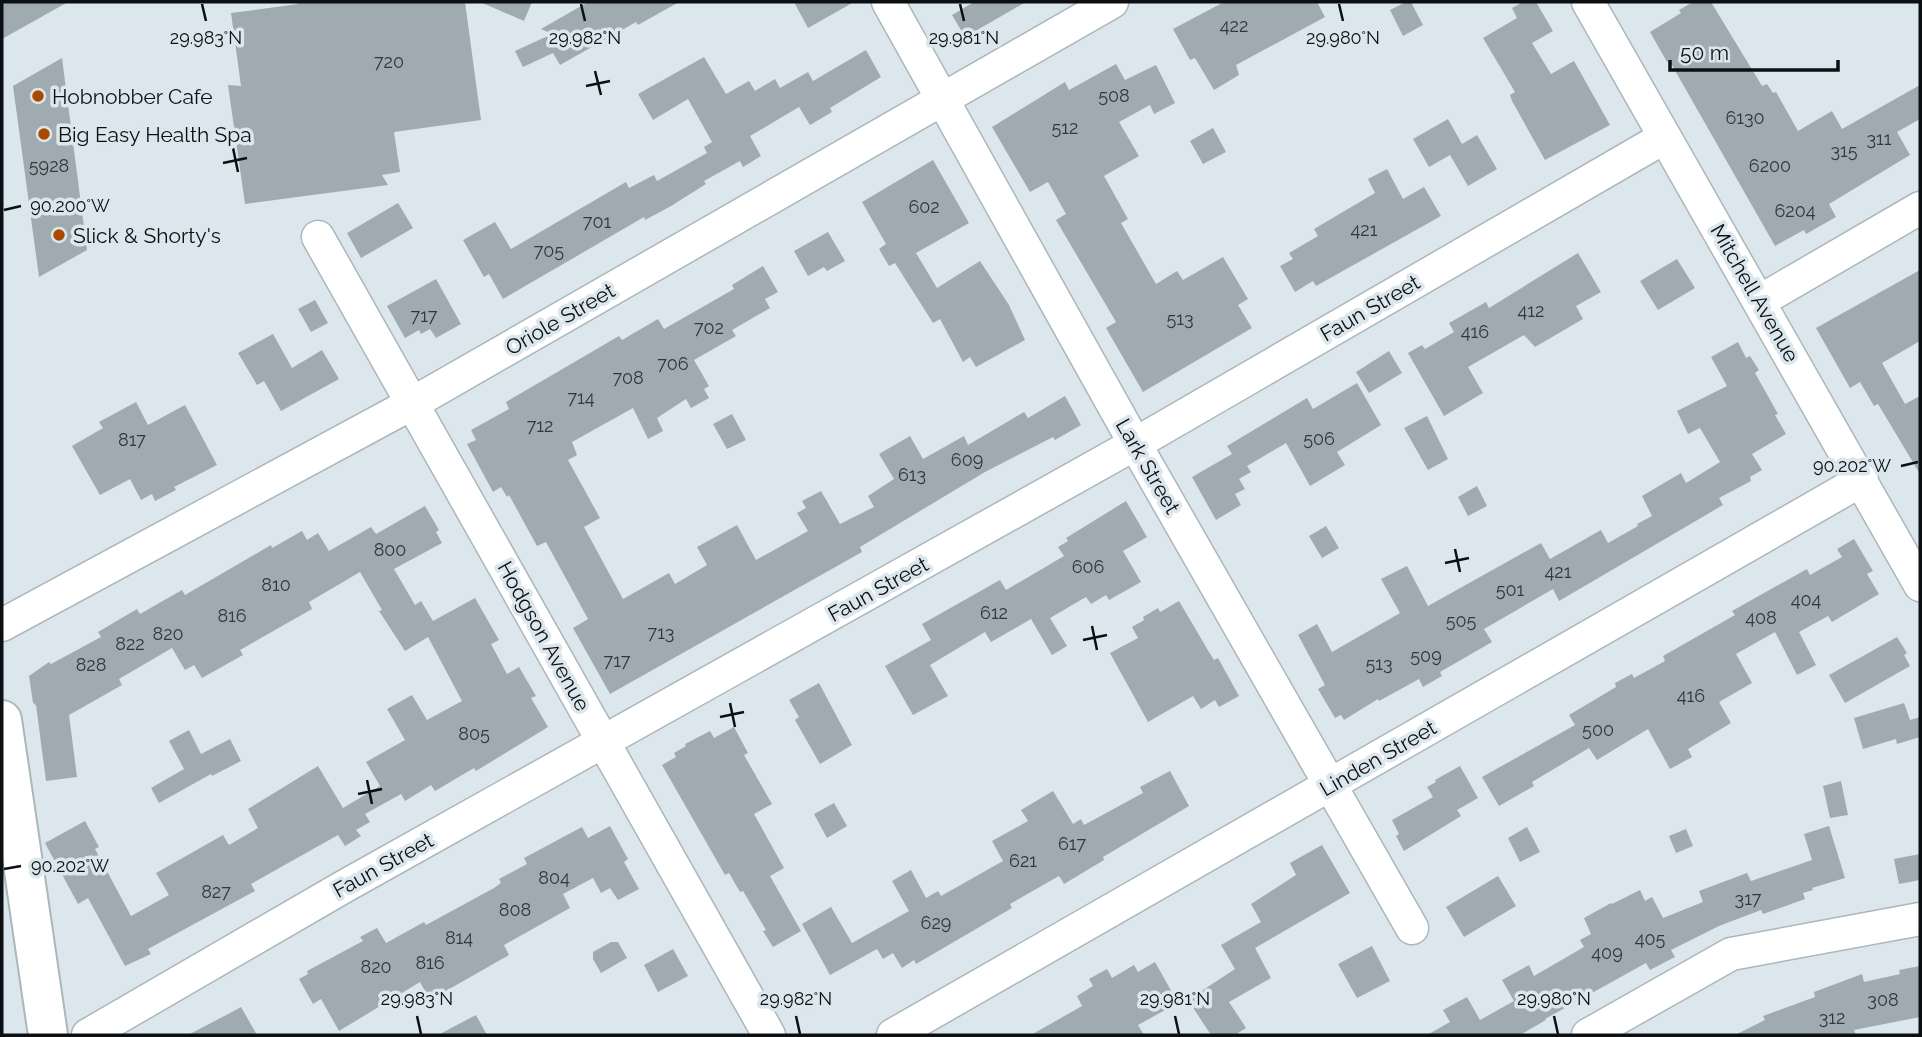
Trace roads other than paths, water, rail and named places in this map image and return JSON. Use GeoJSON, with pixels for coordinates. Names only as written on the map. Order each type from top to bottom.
{"type":"FeatureCollection","features":[{"type":"Feature","properties":{"kind":"main road"},"geometry":{"type":"LineString","coordinates":[[2,720],[48,1035]]}},
{"type":"Feature","properties":{"kind":"street","name":"Lark Street"},"geometry":{"type":"LineString","coordinates":[[888,2],[1135,444],[1412,928]]}},
{"type":"Feature","properties":{"kind":"street","name":"Oriole Street"},"geometry":{"type":"LineString","coordinates":[[2,625],[413,403],[1112,2]]}},
{"type":"Feature","properties":{"kind":"street","name":"Mitchell Avenue"},"geometry":{"type":"LineString","coordinates":[[1588,2],[1920,585]]}},
{"type":"Feature","properties":{"kind":"street","name":"Faun Street"},"geometry":{"type":"LineString","coordinates":[[88,1035],[345,886],[1135,444],[1665,137]]}},
{"type":"Feature","properties":{"kind":"street"},"geometry":{"type":"LineString","coordinates":[[1759,301],[1920,208]]}},
{"type":"Feature","properties":{"kind":"street","name":"Hodgson Avenue"},"geometry":{"type":"LineString","coordinates":[[318,237],[769,1035]]}},
{"type":"Feature","properties":{"kind":"street","name":"Linden Street"},"geometry":{"type":"LineString","coordinates":[[893,1035],[1862,480]]}},
{"type":"Feature","properties":{"kind":"street"},"geometry":{"type":"LineString","coordinates":[[1588,1035],[1731,954],[1920,919]]}},
{"type":"Feature","properties":{"kind":"place","name":"Hobnobber Cafe"},"geometry":{"type":"Point","coordinates":[38,96]}},
{"type":"Feature","properties":{"kind":"place","name":"Big Easy Health Spa"},"geometry":{"type":"Point","coordinates":[44,134]}},
{"type":"Feature","properties":{"kind":"place","name":"Slick & Shorty's"},"geometry":{"type":"Point","coordinates":[59,235]}}]}
